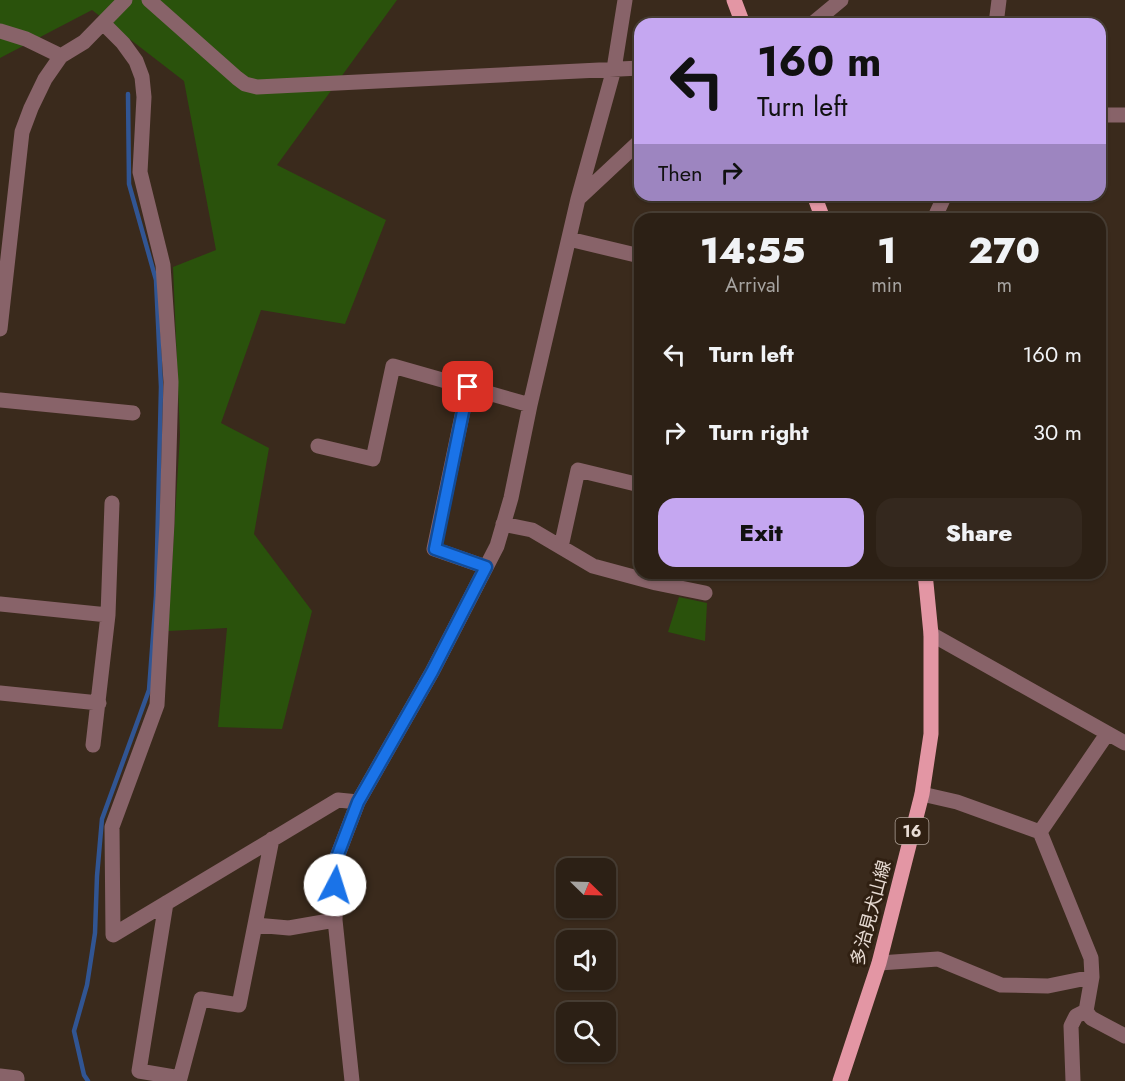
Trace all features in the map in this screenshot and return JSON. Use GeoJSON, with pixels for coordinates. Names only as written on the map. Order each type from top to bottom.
{"type":"FeatureCollection","features":[{"type":"Feature","properties":{"kind":"main road"},"geometry":{"type":"LineString","coordinates":[[734,0],[741,18]]}},
{"type":"Feature","properties":{"kind":"main road","name":"多治見犬山線"},"geometry":{"type":"LineString","coordinates":[[840,1081],[879,963],[922,794],[931,734],[932,634],[926,579]]}},
{"type":"Feature","properties":{"kind":"street"},"geometry":{"type":"LineString","coordinates":[[0,329],[22,132],[31,108],[45,79],[61,56],[84,42],[125,0]]}},
{"type":"Feature","properties":{"kind":"street"},"geometry":{"type":"LineString","coordinates":[[149,0],[245,84],[257,87],[634,68]]}},
{"type":"Feature","properties":{"kind":"street"},"geometry":{"type":"LineString","coordinates":[[352,1081],[335,920],[337,857],[358,802],[432,672],[497,546],[511,498],[578,199],[614,69],[625,0]]}},
{"type":"Feature","properties":{"kind":"street"},"geometry":{"type":"LineString","coordinates":[[819,18],[841,0]]}},
{"type":"Feature","properties":{"kind":"street"},"geometry":{"type":"LineString","coordinates":[[997,18],[999,0]]}},
{"type":"Feature","properties":{"kind":"street"},"geometry":{"type":"LineString","coordinates":[[103,23],[123,43],[136,61],[142,77],[144,97],[140,172],[163,265],[171,382],[167,534],[157,705],[112,827],[113,935],[338,800],[358,802]]}},
{"type":"Feature","properties":{"kind":"street"},"geometry":{"type":"LineString","coordinates":[[0,31],[26,39],[61,56]]}},
{"type":"Feature","properties":{"kind":"street"},"geometry":{"type":"LineString","coordinates":[[1106,115],[1125,115]]}},
{"type":"Feature","properties":{"kind":"street"},"geometry":{"type":"LineString","coordinates":[[578,199],[634,147]]}},
{"type":"Feature","properties":{"kind":"street"},"geometry":{"type":"LineString","coordinates":[[569,239],[634,255]]}},
{"type":"Feature","properties":{"kind":"street"},"geometry":{"type":"LineString","coordinates":[[318,446],[373,459],[393,366],[530,405]]}},
{"type":"Feature","properties":{"kind":"street"},"geometry":{"type":"LineString","coordinates":[[468,387],[435,549],[486,567]]}},
{"type":"Feature","properties":{"kind":"street"},"geometry":{"type":"LineString","coordinates":[[0,400],[133,413]]}},
{"type":"Feature","properties":{"kind":"street"},"geometry":{"type":"LineString","coordinates":[[561,547],[578,470],[634,484]]}},
{"type":"Feature","properties":{"kind":"street"},"geometry":{"type":"LineString","coordinates":[[93,745],[108,615],[112,502]]}},
{"type":"Feature","properties":{"kind":"street"},"geometry":{"type":"LineString","coordinates":[[503,525],[532,530],[593,566],[634,574]]}},
{"type":"Feature","properties":{"kind":"street"},"geometry":{"type":"LineString","coordinates":[[659,579],[705,593]]}},
{"type":"Feature","properties":{"kind":"street"},"geometry":{"type":"LineString","coordinates":[[0,604],[108,615]]}},
{"type":"Feature","properties":{"kind":"street"},"geometry":{"type":"LineString","coordinates":[[932,634],[1125,743]]}},
{"type":"Feature","properties":{"kind":"street"},"geometry":{"type":"LineString","coordinates":[[0,693],[99,704]]}},
{"type":"Feature","properties":{"kind":"street"},"geometry":{"type":"LineString","coordinates":[[1040,832],[1107,734]]}},
{"type":"Feature","properties":{"kind":"street"},"geometry":{"type":"LineString","coordinates":[[922,794],[957,802],[1040,832],[1091,958],[1092,977],[1086,1011],[1091,1018],[1125,1036]]}},
{"type":"Feature","properties":{"kind":"street"},"geometry":{"type":"LineString","coordinates":[[166,903],[139,1071],[181,1080],[201,999],[239,1005],[272,839]]}},
{"type":"Feature","properties":{"kind":"street"},"geometry":{"type":"LineString","coordinates":[[255,925],[289,928],[335,920]]}},
{"type":"Feature","properties":{"kind":"street"},"geometry":{"type":"LineString","coordinates":[[879,963],[938,959],[1001,985],[1048,986],[1092,977]]}},
{"type":"Feature","properties":{"kind":"street"},"geometry":{"type":"LineString","coordinates":[[1073,1081],[1071,1026],[1076,1016],[1086,1011]]}},
{"type":"Feature","properties":{"kind":"street"},"geometry":{"type":"LineString","coordinates":[[0,1076],[17,1078],[17,1081]]}},
{"type":"Feature","properties":{"kind":"green space"},"geometry":{"type":"Polygon","coordinates":[[[0,0],[397,0],[277,165],[386,220],[345,324],[261,310],[221,423],[269,448],[254,534],[312,611],[282,729],[218,727],[227,628],[168,631],[180,435],[173,267],[216,250],[184,81],[92,10],[0,58],[0,0]]]}},
{"type":"Feature","properties":{"kind":"green space"},"geometry":{"type":"Polygon","coordinates":[[[679,597],[707,603],[705,641],[668,632],[679,597]]]}},
{"type":"Feature","properties":{"kind":"waterway"},"geometry":{"type":"LineString","coordinates":[[88,1081],[84,1075],[74,1031],[87,985],[95,933],[102,819],[149,690],[156,596],[161,387],[156,280],[129,184],[128,94]]}},
{"type":"Feature","properties":{"kind":"route"},"geometry":{"type":"LineString","coordinates":[[335,885],[337,857],[358,802],[432,672],[486,567],[435,549],[468,387]]}}]}
